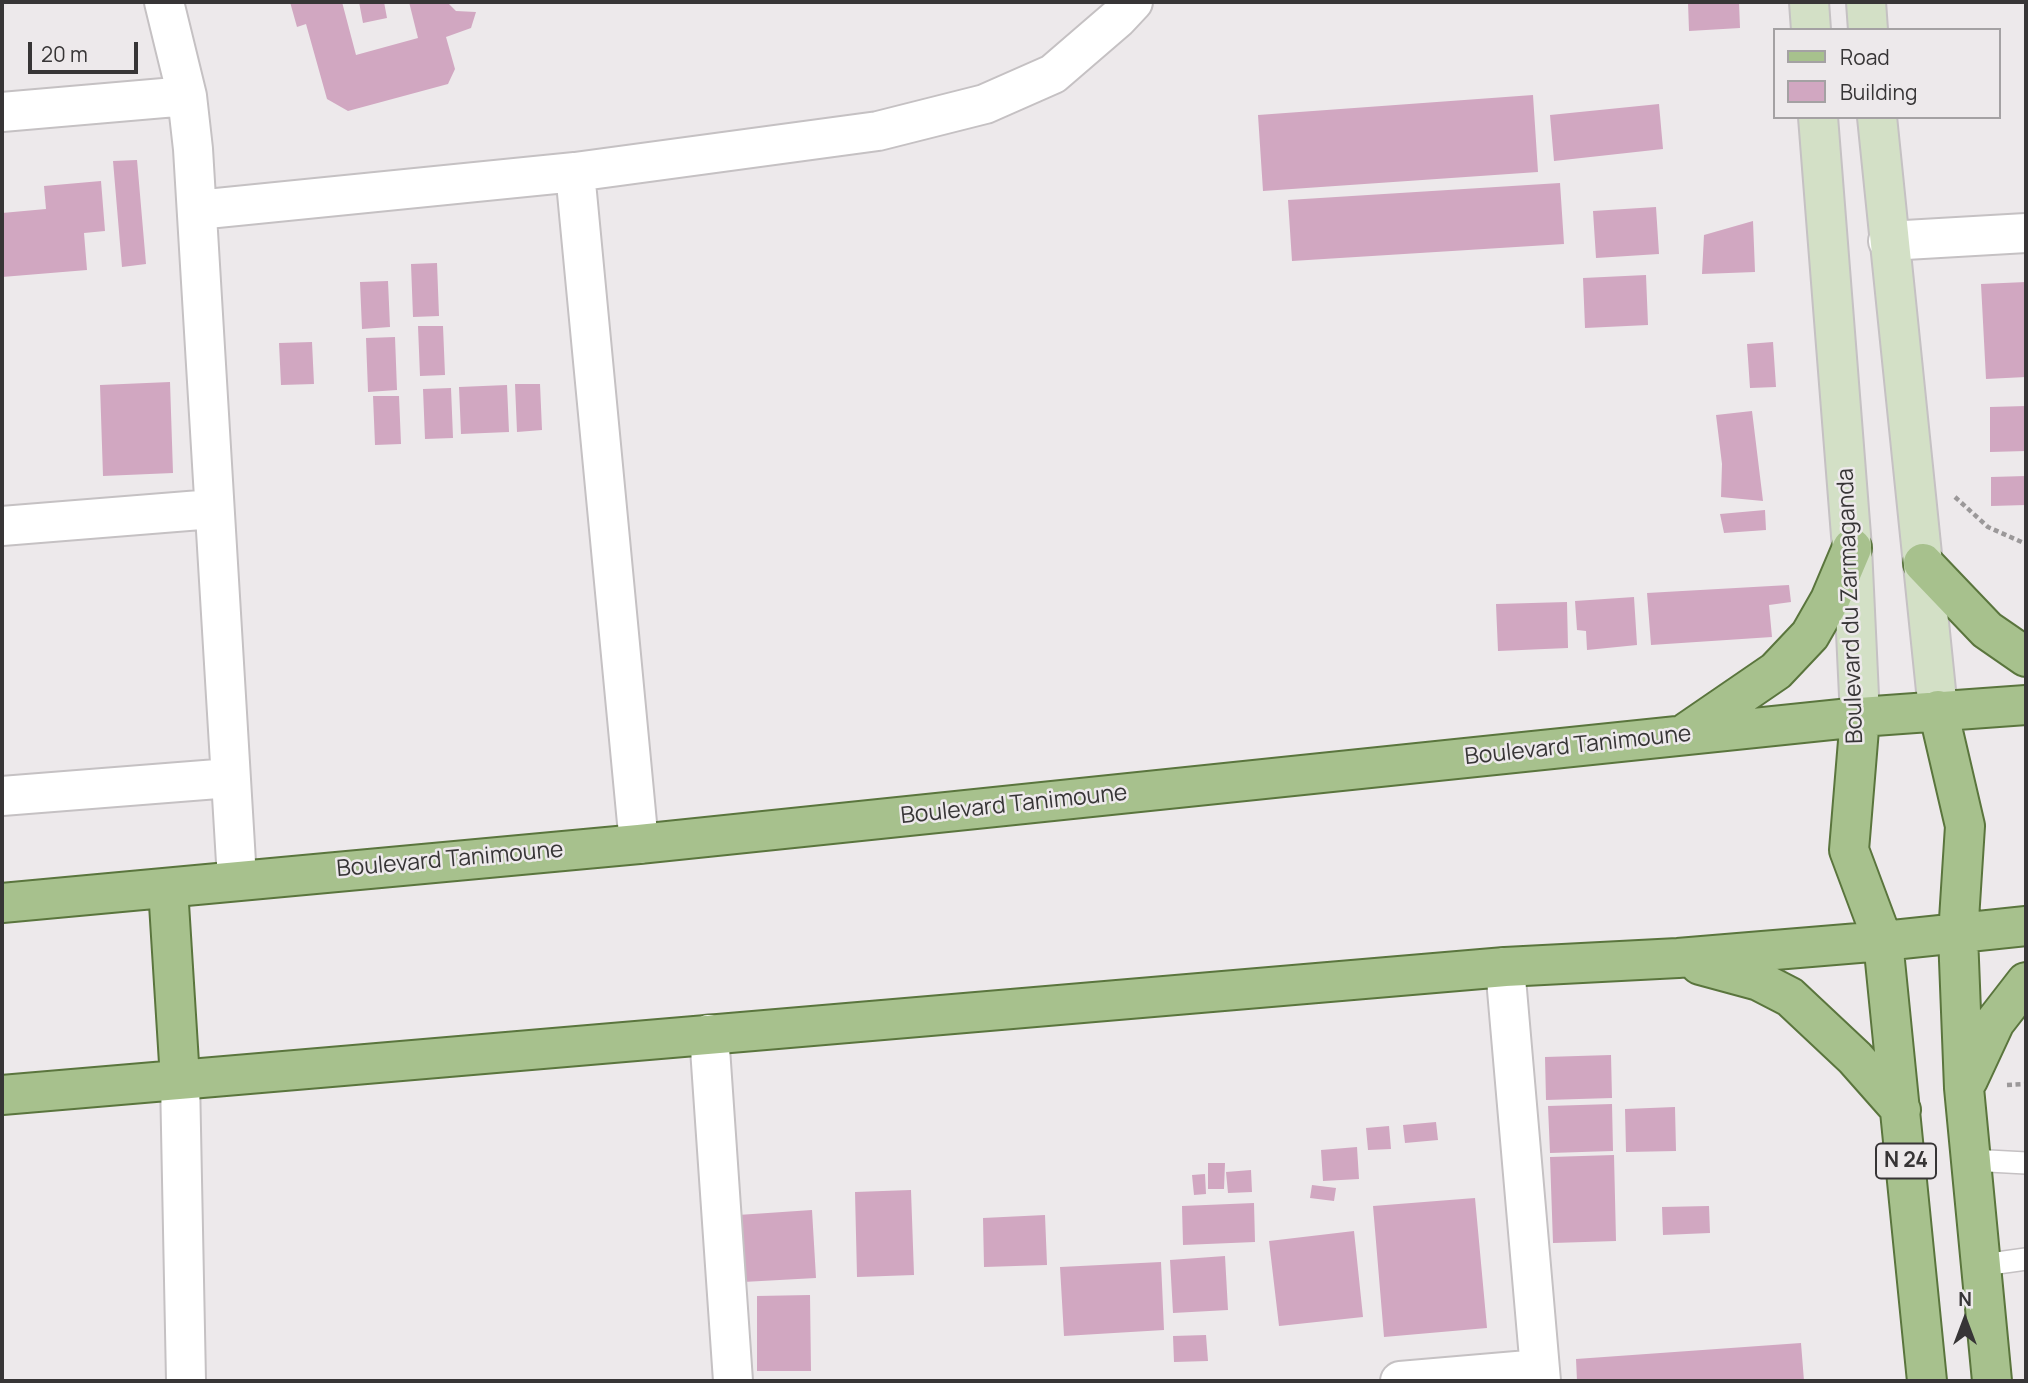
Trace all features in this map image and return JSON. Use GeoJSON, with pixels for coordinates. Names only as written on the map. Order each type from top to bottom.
{"type":"FeatureCollection","features":[{"type":"Feature","properties":{"kind":"main road"},"geometry":{"type":"LineString","coordinates":[[1809,2],[1811,28]]}},
{"type":"Feature","properties":{"kind":"main road"},"geometry":{"type":"LineString","coordinates":[[1866,2],[1868,28]]}},
{"type":"Feature","properties":{"kind":"main road","name":"Boulevard du Zarmaganda"},"geometry":{"type":"LineString","coordinates":[[1818,119],[1852,548],[1860,717],[1849,850],[1882,942],[1927,1381]]}},
{"type":"Feature","properties":{"kind":"main road","name":"N 24"},"geometry":{"type":"LineString","coordinates":[[1877,119],[1938,710],[1965,826],[1958,935],[1964,1088],[1992,1381]]}},
{"type":"Feature","properties":{"kind":"main road"},"geometry":{"type":"LineString","coordinates":[[1681,736],[1776,671],[1810,635],[1830,600],[1852,548]]}},
{"type":"Feature","properties":{"kind":"main road"},"geometry":{"type":"LineString","coordinates":[[1923,563],[1978,621],[2026,657]]}},
{"type":"Feature","properties":{"kind":"main road","name":"Boulevard Tanimoune"},"geometry":{"type":"LineString","coordinates":[[2,902],[639,844],[1860,717],[2026,705]]}},
{"type":"Feature","properties":{"kind":"main road"},"geometry":{"type":"LineString","coordinates":[[168,888],[180,1079]]}},
{"type":"Feature","properties":{"kind":"main road"},"geometry":{"type":"LineString","coordinates":[[2,1095],[1505,967],[1678,958],[1882,942],[2026,926]]}},
{"type":"Feature","properties":{"kind":"main road"},"geometry":{"type":"LineString","coordinates":[[1678,958],[1759,981],[1790,997],[1855,1058],[1901,1110]]}},
{"type":"Feature","properties":{"kind":"main road"},"geometry":{"type":"LineString","coordinates":[[1964,1088],[1995,1022],[2026,982]]}},
{"type":"Feature","properties":{"kind":"street"},"geometry":{"type":"LineString","coordinates":[[164,2],[187,96],[197,210],[237,879]]}},
{"type":"Feature","properties":{"kind":"street"},"geometry":{"type":"LineString","coordinates":[[197,210],[575,172],[878,131],[985,104],[1053,74],[1133,2]]}},
{"type":"Feature","properties":{"kind":"street"},"geometry":{"type":"LineString","coordinates":[[2,112],[187,96]]}},
{"type":"Feature","properties":{"kind":"street"},"geometry":{"type":"LineString","coordinates":[[575,172],[639,844]]}},
{"type":"Feature","properties":{"kind":"street"},"geometry":{"type":"LineString","coordinates":[[1888,241],[2026,233]]}},
{"type":"Feature","properties":{"kind":"street"},"geometry":{"type":"LineString","coordinates":[[2,526],[214,509]]}},
{"type":"Feature","properties":{"kind":"street"},"geometry":{"type":"LineString","coordinates":[[2,796],[230,778]]}},
{"type":"Feature","properties":{"kind":"street"},"geometry":{"type":"LineString","coordinates":[[1400,1381],[1541,1375],[1505,967]]}},
{"type":"Feature","properties":{"kind":"street"},"geometry":{"type":"LineString","coordinates":[[709,1034],[733,1381]]}},
{"type":"Feature","properties":{"kind":"street"},"geometry":{"type":"LineString","coordinates":[[180,1079],[186,1381]]}},
{"type":"Feature","properties":{"kind":"lane"},"geometry":{"type":"LineString","coordinates":[[1970,1160],[2026,1163]]}},
{"type":"Feature","properties":{"kind":"lane"},"geometry":{"type":"LineString","coordinates":[[1983,1265],[2026,1259]]}},
{"type":"Feature","properties":{"kind":"path"},"geometry":{"type":"LineString","coordinates":[[1912,459],[1988,527],[2026,544]]}},
{"type":"Feature","properties":{"kind":"building"},"geometry":{"type":"Polygon","coordinates":[[[290,2],[342,2],[356,55],[418,38],[409,2],[447,2],[456,11],[476,12],[471,28],[446,37],[455,69],[448,84],[348,111],[327,99],[306,24],[297,27],[290,2]]]}},
{"type":"Feature","properties":{"kind":"building"},"geometry":{"type":"Polygon","coordinates":[[[359,2],[384,2],[387,18],[363,23],[359,2]]]}},
{"type":"Feature","properties":{"kind":"building"},"geometry":{"type":"Polygon","coordinates":[[[1688,2],[1739,2],[1740,28],[1689,31],[1688,2]]]}},
{"type":"Feature","properties":{"kind":"building"},"geometry":{"type":"Polygon","coordinates":[[[1533,95],[1538,172],[1263,191],[1258,115],[1533,95]]]}},
{"type":"Feature","properties":{"kind":"building"},"geometry":{"type":"Polygon","coordinates":[[[1659,104],[1663,149],[1554,161],[1550,115],[1659,104]]]}},
{"type":"Feature","properties":{"kind":"building"},"geometry":{"type":"Polygon","coordinates":[[[137,160],[146,264],[122,267],[113,161],[137,160]]]}},
{"type":"Feature","properties":{"kind":"building"},"geometry":{"type":"Polygon","coordinates":[[[101,181],[105,231],[84,233],[87,270],[2,277],[2,213],[46,209],[44,186],[101,181]]]}},
{"type":"Feature","properties":{"kind":"building"},"geometry":{"type":"Polygon","coordinates":[[[1560,183],[1564,244],[1292,261],[1288,200],[1560,183]]]}},
{"type":"Feature","properties":{"kind":"building"},"geometry":{"type":"Polygon","coordinates":[[[1656,207],[1659,254],[1596,258],[1593,211],[1656,207]]]}},
{"type":"Feature","properties":{"kind":"building"},"geometry":{"type":"Polygon","coordinates":[[[1753,221],[1755,272],[1702,274],[1704,235],[1753,221]]]}},
{"type":"Feature","properties":{"kind":"building"},"geometry":{"type":"Polygon","coordinates":[[[437,263],[439,316],[413,317],[411,264],[437,263]]]}},
{"type":"Feature","properties":{"kind":"building"},"geometry":{"type":"Polygon","coordinates":[[[1646,275],[1648,325],[1585,328],[1583,278],[1646,275]]]}},
{"type":"Feature","properties":{"kind":"building"},"geometry":{"type":"Polygon","coordinates":[[[388,281],[390,327],[362,329],[360,282],[388,281]]]}},
{"type":"Feature","properties":{"kind":"building"},"geometry":{"type":"Polygon","coordinates":[[[2026,282],[2026,377],[1986,379],[1981,284],[2026,282]]]}},
{"type":"Feature","properties":{"kind":"building"},"geometry":{"type":"Polygon","coordinates":[[[418,326],[443,326],[445,375],[420,376],[418,326]]]}},
{"type":"Feature","properties":{"kind":"building"},"geometry":{"type":"Polygon","coordinates":[[[395,337],[397,390],[368,392],[366,338],[395,337]]]}},
{"type":"Feature","properties":{"kind":"building"},"geometry":{"type":"Polygon","coordinates":[[[312,342],[314,384],[281,385],[279,343],[312,342]]]}},
{"type":"Feature","properties":{"kind":"building"},"geometry":{"type":"Polygon","coordinates":[[[1773,342],[1776,387],[1750,388],[1747,344],[1773,342]]]}},
{"type":"Feature","properties":{"kind":"building"},"geometry":{"type":"Polygon","coordinates":[[[170,382],[173,473],[103,476],[100,385],[170,382]]]}},
{"type":"Feature","properties":{"kind":"building"},"geometry":{"type":"Polygon","coordinates":[[[515,384],[540,384],[542,430],[517,432],[515,384]]]}},
{"type":"Feature","properties":{"kind":"building"},"geometry":{"type":"Polygon","coordinates":[[[507,385],[509,432],[461,434],[459,387],[507,385]]]}},
{"type":"Feature","properties":{"kind":"building"},"geometry":{"type":"Polygon","coordinates":[[[451,388],[453,438],[425,439],[423,389],[451,388]]]}},
{"type":"Feature","properties":{"kind":"building"},"geometry":{"type":"Polygon","coordinates":[[[373,396],[399,396],[401,444],[375,445],[373,396]]]}},
{"type":"Feature","properties":{"kind":"building"},"geometry":{"type":"Polygon","coordinates":[[[2026,406],[2026,451],[1990,452],[1990,407],[2026,406]]]}},
{"type":"Feature","properties":{"kind":"building"},"geometry":{"type":"Polygon","coordinates":[[[1752,411],[1763,501],[1721,497],[1722,464],[1716,415],[1752,411]]]}},
{"type":"Feature","properties":{"kind":"building"},"geometry":{"type":"Polygon","coordinates":[[[2026,476],[2026,505],[1991,506],[1991,477],[2026,476]]]}},
{"type":"Feature","properties":{"kind":"building"},"geometry":{"type":"Polygon","coordinates":[[[1765,510],[1766,530],[1724,533],[1720,514],[1765,510]]]}},
{"type":"Feature","properties":{"kind":"building"},"geometry":{"type":"Polygon","coordinates":[[[1789,585],[1791,602],[1769,605],[1772,637],[1651,645],[1647,593],[1789,585]]]}},
{"type":"Feature","properties":{"kind":"building"},"geometry":{"type":"Polygon","coordinates":[[[1634,597],[1637,645],[1587,650],[1586,631],[1577,630],[1575,601],[1634,597]]]}},
{"type":"Feature","properties":{"kind":"building"},"geometry":{"type":"Polygon","coordinates":[[[1567,602],[1568,648],[1498,651],[1496,604],[1567,602]]]}},
{"type":"Feature","properties":{"kind":"building"},"geometry":{"type":"Polygon","coordinates":[[[1611,1055],[1612,1098],[1546,1100],[1545,1057],[1611,1055]]]}},
{"type":"Feature","properties":{"kind":"building"},"geometry":{"type":"Polygon","coordinates":[[[1612,1104],[1613,1151],[1550,1153],[1548,1106],[1612,1104]]]}},
{"type":"Feature","properties":{"kind":"building"},"geometry":{"type":"Polygon","coordinates":[[[1675,1107],[1676,1151],[1626,1152],[1625,1109],[1675,1107]]]}},
{"type":"Feature","properties":{"kind":"building"},"geometry":{"type":"Polygon","coordinates":[[[1436,1122],[1438,1140],[1405,1143],[1403,1125],[1436,1122]]]}},
{"type":"Feature","properties":{"kind":"building"},"geometry":{"type":"Polygon","coordinates":[[[1389,1126],[1391,1149],[1368,1150],[1366,1128],[1389,1126]]]}},
{"type":"Feature","properties":{"kind":"building"},"geometry":{"type":"Polygon","coordinates":[[[1357,1147],[1359,1179],[1323,1181],[1321,1150],[1357,1147]]]}},
{"type":"Feature","properties":{"kind":"building"},"geometry":{"type":"Polygon","coordinates":[[[1614,1155],[1616,1241],[1553,1243],[1550,1157],[1614,1155]]]}},
{"type":"Feature","properties":{"kind":"building"},"geometry":{"type":"Polygon","coordinates":[[[1208,1163],[1225,1163],[1224,1189],[1208,1189],[1208,1163]]]}},
{"type":"Feature","properties":{"kind":"building"},"geometry":{"type":"Polygon","coordinates":[[[1251,1170],[1252,1192],[1228,1193],[1226,1172],[1251,1170]]]}},
{"type":"Feature","properties":{"kind":"building"},"geometry":{"type":"Polygon","coordinates":[[[1205,1174],[1206,1194],[1194,1195],[1192,1175],[1205,1174]]]}},
{"type":"Feature","properties":{"kind":"building"},"geometry":{"type":"Polygon","coordinates":[[[1312,1185],[1336,1188],[1334,1201],[1310,1198],[1312,1185]]]}},
{"type":"Feature","properties":{"kind":"building"},"geometry":{"type":"Polygon","coordinates":[[[911,1190],[914,1275],[857,1277],[855,1192],[911,1190]]]}},
{"type":"Feature","properties":{"kind":"building"},"geometry":{"type":"Polygon","coordinates":[[[1475,1198],[1487,1328],[1384,1337],[1373,1206],[1475,1198]]]}},
{"type":"Feature","properties":{"kind":"building"},"geometry":{"type":"Polygon","coordinates":[[[1254,1203],[1255,1242],[1183,1245],[1182,1206],[1254,1203]]]}},
{"type":"Feature","properties":{"kind":"building"},"geometry":{"type":"Polygon","coordinates":[[[1709,1206],[1710,1233],[1663,1235],[1662,1207],[1709,1206]]]}},
{"type":"Feature","properties":{"kind":"building"},"geometry":{"type":"Polygon","coordinates":[[[812,1210],[816,1278],[743,1282],[738,1215],[812,1210]]]}},
{"type":"Feature","properties":{"kind":"building"},"geometry":{"type":"Polygon","coordinates":[[[1045,1215],[1047,1265],[984,1267],[983,1218],[1045,1215]]]}},
{"type":"Feature","properties":{"kind":"building"},"geometry":{"type":"Polygon","coordinates":[[[1354,1231],[1363,1317],[1279,1326],[1269,1241],[1354,1231]]]}},
{"type":"Feature","properties":{"kind":"building"},"geometry":{"type":"Polygon","coordinates":[[[1225,1256],[1228,1310],[1173,1313],[1170,1260],[1225,1256]]]}},
{"type":"Feature","properties":{"kind":"building"},"geometry":{"type":"Polygon","coordinates":[[[1161,1262],[1164,1330],[1064,1336],[1060,1267],[1161,1262]]]}},
{"type":"Feature","properties":{"kind":"building"},"geometry":{"type":"Polygon","coordinates":[[[810,1295],[811,1371],[757,1371],[757,1296],[810,1295]]]}},
{"type":"Feature","properties":{"kind":"building"},"geometry":{"type":"Polygon","coordinates":[[[1206,1335],[1208,1361],[1174,1362],[1173,1336],[1206,1335]]]}},
{"type":"Feature","properties":{"kind":"building"},"geometry":{"type":"Polygon","coordinates":[[[1801,1343],[1804,1381],[1577,1381],[1576,1359],[1801,1343]]]}}]}
